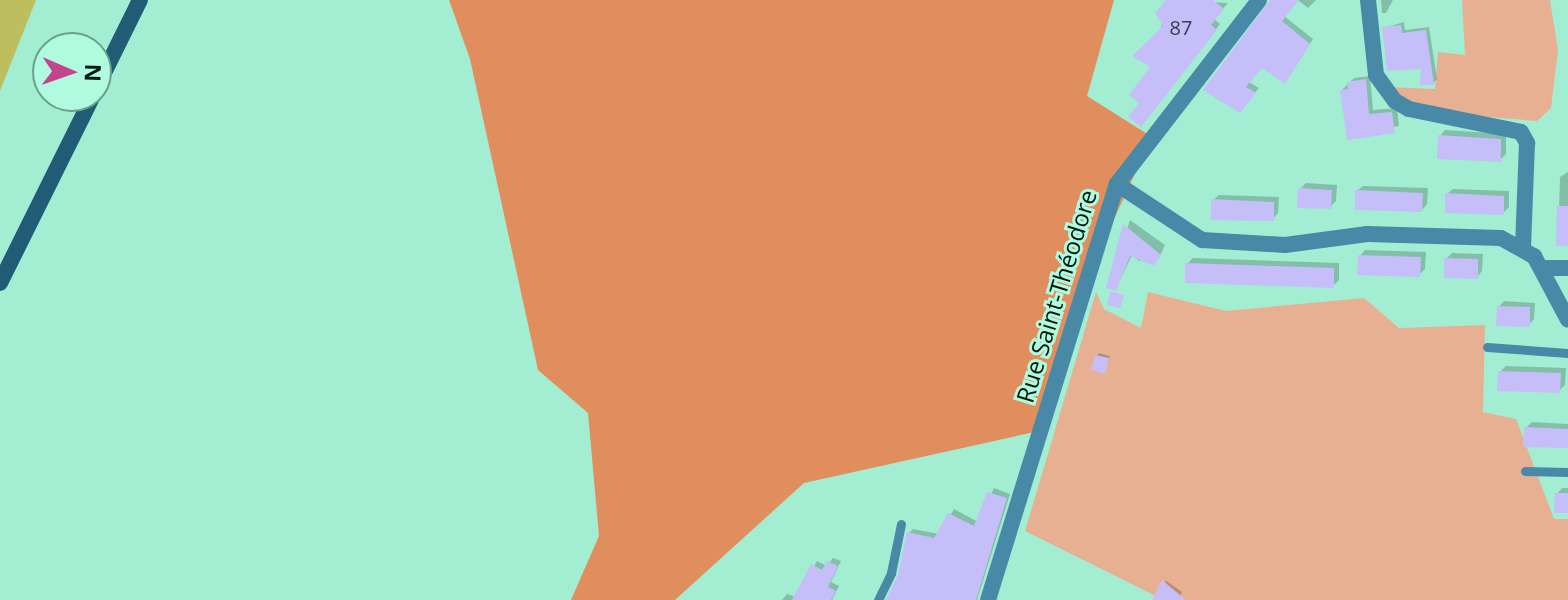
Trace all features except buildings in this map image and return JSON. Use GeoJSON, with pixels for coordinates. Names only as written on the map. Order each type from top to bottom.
{"type":"FeatureCollection","features":[{"type":"Feature","properties":{"kind":"main road"},"geometry":{"type":"LineString","coordinates":[[112,57],[140,0]]}},
{"type":"Feature","properties":{"kind":"main road"},"geometry":{"type":"LineString","coordinates":[[0,283],[85,112]]}},
{"type":"Feature","properties":{"kind":"street","name":"Rue Saint-Théodore"},"geometry":{"type":"LineString","coordinates":[[988,600],[1117,184],[1259,0]]}},
{"type":"Feature","properties":{"kind":"street"},"geometry":{"type":"LineString","coordinates":[[1368,0],[1376,75],[1395,101],[1409,109],[1521,132],[1527,143],[1523,248]]}},
{"type":"Feature","properties":{"kind":"street"},"geometry":{"type":"LineString","coordinates":[[1117,184],[1202,240],[1285,245],[1367,234],[1501,238],[1523,248],[1541,268],[1568,320]]}},
{"type":"Feature","properties":{"kind":"street"},"geometry":{"type":"LineString","coordinates":[[1541,268],[1568,268]]}},
{"type":"Feature","properties":{"kind":"lane"},"geometry":{"type":"LineString","coordinates":[[1487,347],[1568,353]]}},
{"type":"Feature","properties":{"kind":"lane"},"geometry":{"type":"LineString","coordinates":[[1525,471],[1568,472]]}},
{"type":"Feature","properties":{"kind":"lane"},"geometry":{"type":"LineString","coordinates":[[878,600],[891,573],[901,524]]}},
{"type":"Feature","properties":{"kind":"shaded area"},"geometry":{"type":"Polygon","coordinates":[[[0,0],[36,0],[0,91],[0,0]]]}},
{"type":"Feature","properties":{"kind":"shaded area"},"geometry":{"type":"Polygon","coordinates":[[[449,0],[1114,0],[1087,96],[1152,137],[1088,275],[1039,431],[804,483],[675,600],[571,600],[599,536],[588,413],[538,370],[470,59],[449,0]]]}},
{"type":"Feature","properties":{"kind":"shaded area"},"geometry":{"type":"Polygon","coordinates":[[[1462,0],[1550,0],[1558,50],[1551,108],[1537,121],[1427,112],[1395,101],[1388,87],[1435,89],[1438,52],[1465,55],[1462,0]]]}},
{"type":"Feature","properties":{"kind":"shaded area"},"geometry":{"type":"Polygon","coordinates":[[[1096,292],[1104,309],[1141,328],[1148,292],[1226,311],[1364,298],[1399,328],[1485,325],[1483,412],[1516,419],[1554,519],[1568,519],[1568,600],[1164,600],[1025,531],[1096,292]]]}}]}
